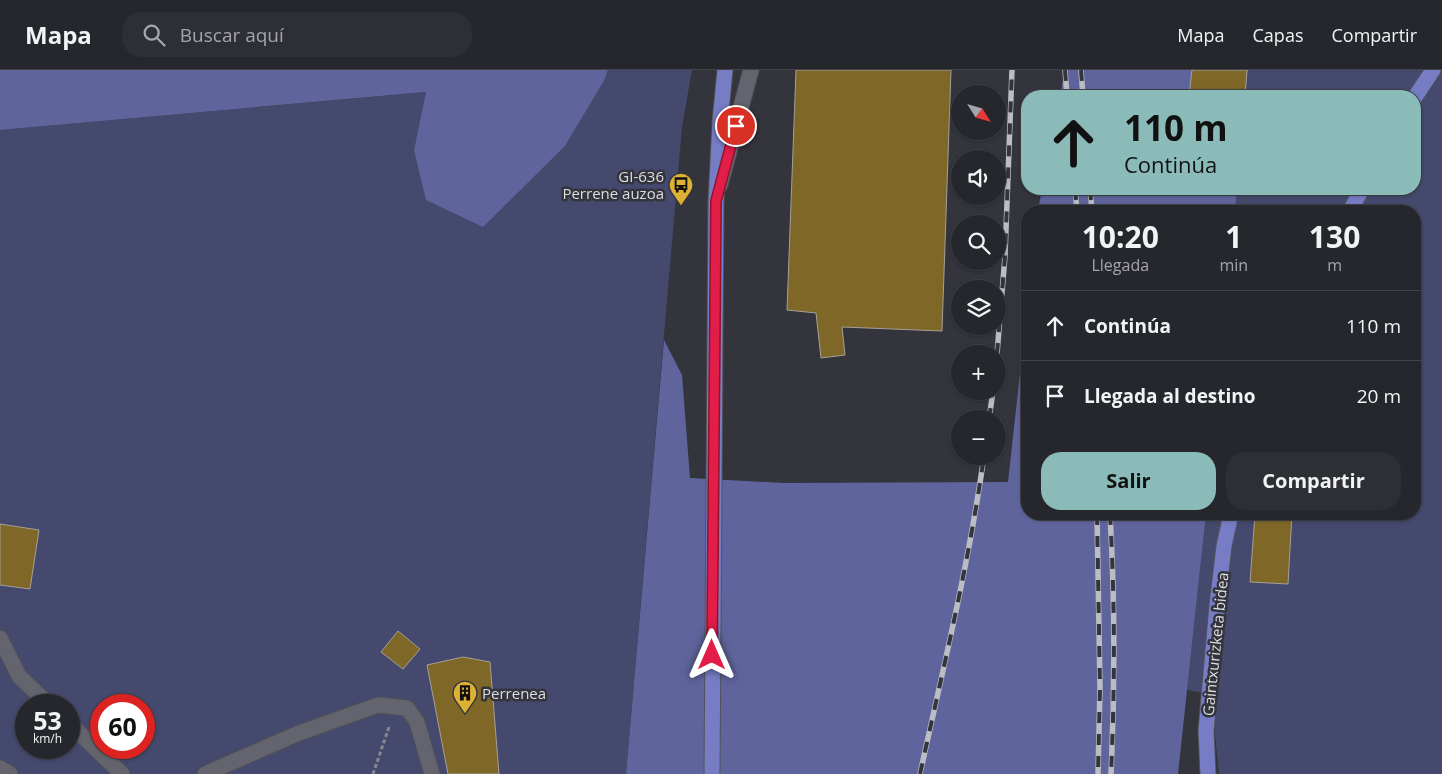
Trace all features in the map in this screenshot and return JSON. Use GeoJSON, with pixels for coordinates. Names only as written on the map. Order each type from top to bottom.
{"type":"FeatureCollection","features":[{"type":"Feature","properties":{"kind":"main road"},"geometry":{"type":"LineString","coordinates":[[712,774],[716,201],[725,70]]}},
{"type":"Feature","properties":{"kind":"main road"},"geometry":{"type":"LineString","coordinates":[[1420,90],[1433,70]]}},
{"type":"Feature","properties":{"kind":"main road","name":"Gaintxurizketa bidea"},"geometry":{"type":"LineString","coordinates":[[1208,774],[1206,731],[1224,546],[1230,520]]}},
{"type":"Feature","properties":{"kind":"lane"},"geometry":{"type":"LineString","coordinates":[[716,201],[751,70]]}},
{"type":"Feature","properties":{"kind":"lane"},"geometry":{"type":"LineString","coordinates":[[0,638],[19,676],[38,694]]}},
{"type":"Feature","properties":{"kind":"lane"},"geometry":{"type":"LineString","coordinates":[[205,774],[299,732],[378,705],[407,708],[417,722],[432,774]]}},
{"type":"Feature","properties":{"kind":"lane"},"geometry":{"type":"LineString","coordinates":[[80,734],[122,774]]}},
{"type":"Feature","properties":{"kind":"lane"},"geometry":{"type":"LineString","coordinates":[[0,768],[10,774]]}},
{"type":"Feature","properties":{"kind":"path"},"geometry":{"type":"LineString","coordinates":[[373,774],[396,707]]}},
{"type":"Feature","properties":{"kind":"shaded area"},"geometry":{"type":"Polygon","coordinates":[[[0,70],[608,70],[604,81],[565,146],[483,227],[426,200],[414,150],[426,92],[0,130],[0,70]]]}},
{"type":"Feature","properties":{"kind":"shaded area"},"geometry":{"type":"Polygon","coordinates":[[[608,70],[692,70],[682,127],[626,774],[0,774],[0,130],[427,92],[414,150],[565,146],[604,81],[608,70]]]}},
{"type":"Feature","properties":{"kind":"shaded area"},"geometry":{"type":"Polygon","coordinates":[[[1065,70],[1248,70],[1246,90],[1061,90],[1065,70]]]}},
{"type":"Feature","properties":{"kind":"shaded area"},"geometry":{"type":"Polygon","coordinates":[[[1248,70],[1442,70],[1442,774],[1219,774],[1211,694],[1187,690],[1205,520],[1421,520],[1421,205],[1236,205],[1236,195],[1421,195],[1421,90],[1246,90],[1248,70]]]}},
{"type":"Feature","properties":{"kind":"shaded area"},"geometry":{"type":"Polygon","coordinates":[[[1041,195],[1236,195],[1236,205],[1039,205],[1041,195]]]}},
{"type":"Feature","properties":{"kind":"shaded area"},"geometry":{"type":"Polygon","coordinates":[[[664,340],[682,375],[690,478],[785,483],[1008,482],[1021,364],[1021,520],[1205,520],[1178,774],[626,774],[664,340]]]}},
{"type":"Feature","properties":{"kind":"building"},"geometry":{"type":"Polygon","coordinates":[[[796,70],[951,70],[942,331],[842,327],[845,355],[821,358],[816,313],[787,310],[796,70]]]}},
{"type":"Feature","properties":{"kind":"building"},"geometry":{"type":"Polygon","coordinates":[[[1192,70],[1247,70],[1245,90],[1190,90],[1192,70]]]}},
{"type":"Feature","properties":{"kind":"building"},"geometry":{"type":"Polygon","coordinates":[[[1255,520],[1292,520],[1288,584],[1250,582],[1255,520]]]}},
{"type":"Feature","properties":{"kind":"building"},"geometry":{"type":"Polygon","coordinates":[[[0,524],[39,530],[30,589],[0,585],[0,524]]]}},
{"type":"Feature","properties":{"kind":"building"},"geometry":{"type":"Polygon","coordinates":[[[398,631],[420,649],[403,669],[381,652],[398,631]]]}},
{"type":"Feature","properties":{"kind":"building","name":"Perrenea"},"geometry":{"type":"Polygon","coordinates":[[[463,657],[490,662],[499,774],[448,774],[427,665],[463,657]]]}},
{"type":"Feature","properties":{"kind":"railway"},"geometry":{"type":"LineString","coordinates":[[998,345],[1005,256],[1012,70]]}},
{"type":"Feature","properties":{"kind":"railway"},"geometry":{"type":"LineString","coordinates":[[1065,70],[1067,90]]}},
{"type":"Feature","properties":{"kind":"railway"},"geometry":{"type":"LineString","coordinates":[[1081,70],[1083,90]]}},
{"type":"Feature","properties":{"kind":"railway"},"geometry":{"type":"LineString","coordinates":[[1076,195],[1076,205]]}},
{"type":"Feature","properties":{"kind":"railway"},"geometry":{"type":"LineString","coordinates":[[1091,195],[1091,205]]}},
{"type":"Feature","properties":{"kind":"railway"},"geometry":{"type":"LineString","coordinates":[[990,410],[992,400]]}},
{"type":"Feature","properties":{"kind":"railway"},"geometry":{"type":"LineString","coordinates":[[920,774],[963,576],[983,465]]}},
{"type":"Feature","properties":{"kind":"railway"},"geometry":{"type":"LineString","coordinates":[[1097,520],[1100,688],[1098,774]]}},
{"type":"Feature","properties":{"kind":"railway"},"geometry":{"type":"LineString","coordinates":[[1110,520],[1114,644],[1111,774]]}},
{"type":"Feature","properties":{"kind":"place","name":"GI-636 Perrene auzoa"},"geometry":{"type":"Point","coordinates":[681,206]}},
{"type":"Feature","properties":{"kind":"place","name":"Perrenea"},"geometry":{"type":"Point","coordinates":[465,714]}},
{"type":"Feature","properties":{"kind":"route"},"geometry":{"type":"LineString","coordinates":[[712,655],[716,201],[736,126]]}}]}
